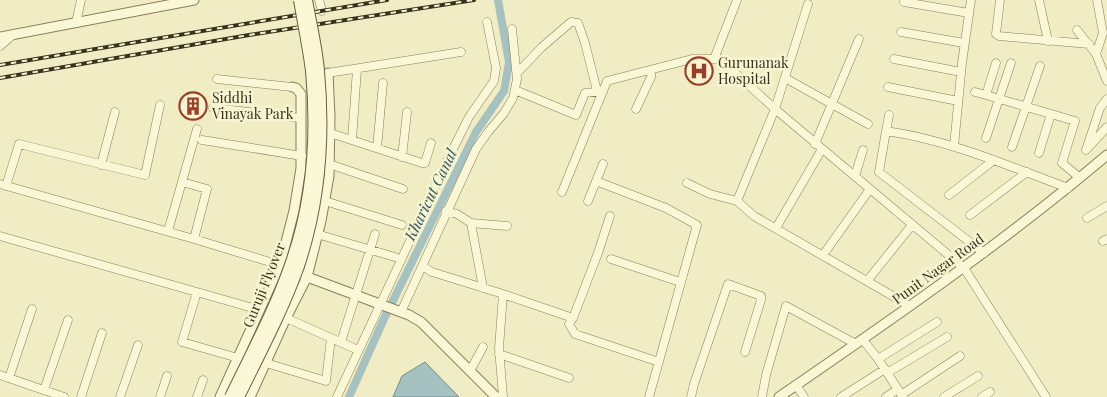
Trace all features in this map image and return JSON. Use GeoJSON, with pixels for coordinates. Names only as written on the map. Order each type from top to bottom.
{"type":"FeatureCollection","features":[{"type":"Feature","properties":{"kind":"main road","name":"Guruji Flyover"},"geometry":{"type":"LineString","coordinates":[[230,397],[276,299],[291,262],[304,216],[312,166],[313,117],[311,71],[299,0]]}},
{"type":"Feature","properties":{"kind":"main road","name":"Guruji Flyover"},"geometry":{"type":"LineString","coordinates":[[239,397],[284,303],[299,265],[312,217],[320,167],[321,117],[319,70],[307,0]]}},
{"type":"Feature","properties":{"kind":"street"},"geometry":{"type":"LineString","coordinates":[[76,23],[81,0]]}},
{"type":"Feature","properties":{"kind":"street"},"geometry":{"type":"LineString","coordinates":[[0,37],[173,2],[194,0]]}},
{"type":"Feature","properties":{"kind":"street"},"geometry":{"type":"LineString","coordinates":[[319,0],[322,11]]}},
{"type":"Feature","properties":{"kind":"street"},"geometry":{"type":"LineString","coordinates":[[714,59],[737,0]]}},
{"type":"Feature","properties":{"kind":"street"},"geometry":{"type":"LineString","coordinates":[[954,146],[964,43],[971,0]]}},
{"type":"Feature","properties":{"kind":"street"},"geometry":{"type":"LineString","coordinates":[[1000,0],[996,34],[1002,37],[1089,44]]}},
{"type":"Feature","properties":{"kind":"street"},"geometry":{"type":"LineString","coordinates":[[1039,0],[1048,41]]}},
{"type":"Feature","properties":{"kind":"street"},"geometry":{"type":"LineString","coordinates":[[1096,54],[1103,33],[1097,0]]}},
{"type":"Feature","properties":{"kind":"street"},"geometry":{"type":"LineString","coordinates":[[904,2],[969,13]]}},
{"type":"Feature","properties":{"kind":"street"},"geometry":{"type":"LineString","coordinates":[[737,201],[775,109],[808,4]]}},
{"type":"Feature","properties":{"kind":"street"},"geometry":{"type":"LineString","coordinates":[[337,397],[469,117],[494,80],[496,68],[487,22]]}},
{"type":"Feature","properties":{"kind":"street"},"geometry":{"type":"LineString","coordinates":[[517,73],[542,47],[571,22],[578,23],[600,91]]}},
{"type":"Feature","properties":{"kind":"street"},"geometry":{"type":"LineString","coordinates":[[399,311],[476,149],[504,113],[513,98],[517,73],[512,29]]}},
{"type":"Feature","properties":{"kind":"street"},"geometry":{"type":"LineString","coordinates":[[1077,30],[1096,54],[1107,81]]}},
{"type":"Feature","properties":{"kind":"street"},"geometry":{"type":"LineString","coordinates":[[901,32],[964,43]]}},
{"type":"Feature","properties":{"kind":"street"},"geometry":{"type":"LineString","coordinates":[[0,46],[14,34]]}},
{"type":"Feature","properties":{"kind":"street"},"geometry":{"type":"LineString","coordinates":[[816,144],[831,103],[859,39]]}},
{"type":"Feature","properties":{"kind":"street"},"geometry":{"type":"LineString","coordinates":[[250,397],[307,277],[329,176],[328,73],[461,52]]}},
{"type":"Feature","properties":{"kind":"street"},"geometry":{"type":"LineString","coordinates":[[562,192],[600,91],[607,81],[692,60],[720,59],[775,109],[964,268],[1046,397]]}},
{"type":"Feature","properties":{"kind":"street"},"geometry":{"type":"LineString","coordinates":[[894,59],[961,72]]}},
{"type":"Feature","properties":{"kind":"street"},"geometry":{"type":"LineString","coordinates":[[986,138],[1011,62]]}},
{"type":"Feature","properties":{"kind":"street"},"geometry":{"type":"LineString","coordinates":[[986,95],[996,63]]}},
{"type":"Feature","properties":{"kind":"street"},"geometry":{"type":"LineString","coordinates":[[1012,147],[1040,66]]}},
{"type":"Feature","properties":{"kind":"street"},"geometry":{"type":"LineString","coordinates":[[352,140],[357,69]]}},
{"type":"Feature","properties":{"kind":"street"},"geometry":{"type":"LineString","coordinates":[[636,109],[651,77],[652,70]]}},
{"type":"Feature","properties":{"kind":"street"},"geometry":{"type":"LineString","coordinates":[[785,78],[868,124]]}},
{"type":"Feature","properties":{"kind":"street"},"geometry":{"type":"LineString","coordinates":[[217,79],[296,88],[301,94],[302,156],[294,211],[280,265],[220,397]]}},
{"type":"Feature","properties":{"kind":"street"},"geometry":{"type":"LineString","coordinates":[[377,148],[383,84]]}},
{"type":"Feature","properties":{"kind":"street"},"geometry":{"type":"LineString","coordinates":[[888,87],[958,101]]}},
{"type":"Feature","properties":{"kind":"street"},"geometry":{"type":"LineString","coordinates":[[515,90],[576,115],[585,93],[600,91]]}},
{"type":"Feature","properties":{"kind":"street"},"geometry":{"type":"LineString","coordinates":[[975,92],[1076,120],[1062,163],[1080,178]]}},
{"type":"Feature","properties":{"kind":"street"},"geometry":{"type":"LineString","coordinates":[[1107,99],[1100,108],[1084,152],[1107,127]]}},
{"type":"Feature","properties":{"kind":"street"},"geometry":{"type":"LineString","coordinates":[[160,105],[145,175],[19,144],[3,185],[168,231],[280,265],[399,311],[421,322],[496,397]]}},
{"type":"Feature","properties":{"kind":"street"},"geometry":{"type":"LineString","coordinates":[[213,108],[301,118]]}},
{"type":"Feature","properties":{"kind":"street"},"geometry":{"type":"LineString","coordinates":[[102,165],[115,112]]}},
{"type":"Feature","properties":{"kind":"street"},"geometry":{"type":"LineString","coordinates":[[402,156],[407,112]]}},
{"type":"Feature","properties":{"kind":"street"},"geometry":{"type":"LineString","coordinates":[[1039,153],[1051,114]]}},
{"type":"Feature","properties":{"kind":"street"},"geometry":{"type":"LineString","coordinates":[[889,115],[879,172],[984,253]]}},
{"type":"Feature","properties":{"kind":"street"},"geometry":{"type":"LineString","coordinates":[[168,231],[197,129]]}},
{"type":"Feature","properties":{"kind":"street"},"geometry":{"type":"LineString","coordinates":[[886,130],[954,146],[1068,188]]}},
{"type":"Feature","properties":{"kind":"street"},"geometry":{"type":"LineString","coordinates":[[330,133],[422,163],[425,163],[431,143]]}},
{"type":"Feature","properties":{"kind":"street"},"geometry":{"type":"LineString","coordinates":[[202,140],[302,156]]}},
{"type":"Feature","properties":{"kind":"street"},"geometry":{"type":"LineString","coordinates":[[776,228],[822,149]]}},
{"type":"Feature","properties":{"kind":"street"},"geometry":{"type":"LineString","coordinates":[[855,176],[863,150]]}},
{"type":"Feature","properties":{"kind":"street","name":"Punit Nagar Road"},"geometry":{"type":"LineString","coordinates":[[780,397],[964,268],[1068,188],[1107,155]]}},
{"type":"Feature","properties":{"kind":"street"},"geometry":{"type":"LineString","coordinates":[[949,196],[994,160]]}},
{"type":"Feature","properties":{"kind":"street"},"geometry":{"type":"LineString","coordinates":[[330,164],[403,189]]}},
{"type":"Feature","properties":{"kind":"street"},"geometry":{"type":"LineString","coordinates":[[588,201],[603,164]]}},
{"type":"Feature","properties":{"kind":"street"},"geometry":{"type":"LineString","coordinates":[[970,215],[1027,172]]}},
{"type":"Feature","properties":{"kind":"street"},"geometry":{"type":"LineString","coordinates":[[596,181],[666,208],[697,225],[649,397]]}},
{"type":"Feature","properties":{"kind":"street"},"geometry":{"type":"LineString","coordinates":[[182,182],[207,189],[194,239]]}},
{"type":"Feature","properties":{"kind":"street"},"geometry":{"type":"LineString","coordinates":[[687,183],[710,194],[737,201],[754,216],[910,306]]}},
{"type":"Feature","properties":{"kind":"street"},"geometry":{"type":"LineString","coordinates":[[823,255],[870,189]]}},
{"type":"Feature","properties":{"kind":"street"},"geometry":{"type":"LineString","coordinates":[[325,201],[402,224]]}},
{"type":"Feature","properties":{"kind":"street"},"geometry":{"type":"LineString","coordinates":[[1087,218],[1107,206]]}},
{"type":"Feature","properties":{"kind":"street"},"geometry":{"type":"LineString","coordinates":[[446,211],[457,214],[471,223],[507,226]]}},
{"type":"Feature","properties":{"kind":"street"},"geometry":{"type":"LineString","coordinates":[[610,216],[598,253],[569,324],[575,334],[658,362]]}},
{"type":"Feature","properties":{"kind":"street"},"geometry":{"type":"LineString","coordinates":[[471,223],[483,288]]}},
{"type":"Feature","properties":{"kind":"street"},"geometry":{"type":"LineString","coordinates":[[867,281],[912,225]]}},
{"type":"Feature","properties":{"kind":"street"},"geometry":{"type":"LineString","coordinates":[[317,234],[395,257]]}},
{"type":"Feature","properties":{"kind":"street"},"geometry":{"type":"LineString","coordinates":[[341,342],[375,234]]}},
{"type":"Feature","properties":{"kind":"street"},"geometry":{"type":"LineString","coordinates":[[0,236],[260,310]]}},
{"type":"Feature","properties":{"kind":"street"},"geometry":{"type":"LineString","coordinates":[[612,259],[680,282]]}},
{"type":"Feature","properties":{"kind":"street"},"geometry":{"type":"LineString","coordinates":[[422,266],[432,272],[573,318]]}},
{"type":"Feature","properties":{"kind":"street"},"geometry":{"type":"LineString","coordinates":[[691,397],[728,284],[761,296],[745,352]]}},
{"type":"Feature","properties":{"kind":"street"},"geometry":{"type":"LineString","coordinates":[[198,292],[182,342],[238,358]]}},
{"type":"Feature","properties":{"kind":"street"},"geometry":{"type":"LineString","coordinates":[[503,294],[499,354],[503,397]]}},
{"type":"Feature","properties":{"kind":"street"},"geometry":{"type":"LineString","coordinates":[[762,397],[766,375],[786,306],[860,342],[878,359],[901,394]]}},
{"type":"Feature","properties":{"kind":"street"},"geometry":{"type":"LineString","coordinates":[[9,378],[32,309]]}},
{"type":"Feature","properties":{"kind":"street"},"geometry":{"type":"LineString","coordinates":[[286,318],[358,350]]}},
{"type":"Feature","properties":{"kind":"street"},"geometry":{"type":"LineString","coordinates":[[44,390],[68,320]]}},
{"type":"Feature","properties":{"kind":"street"},"geometry":{"type":"LineString","coordinates":[[878,359],[936,322]]}},
{"type":"Feature","properties":{"kind":"street"},"geometry":{"type":"LineString","coordinates":[[81,397],[102,333]]}},
{"type":"Feature","properties":{"kind":"street"},"geometry":{"type":"LineString","coordinates":[[841,397],[947,337]]}},
{"type":"Feature","properties":{"kind":"street"},"geometry":{"type":"LineString","coordinates":[[326,381],[331,338]]}},
{"type":"Feature","properties":{"kind":"street"},"geometry":{"type":"LineString","coordinates":[[120,397],[138,346]]}},
{"type":"Feature","properties":{"kind":"street"},"geometry":{"type":"LineString","coordinates":[[470,371],[483,348]]}},
{"type":"Feature","properties":{"kind":"street"},"geometry":{"type":"LineString","coordinates":[[499,354],[569,378]]}},
{"type":"Feature","properties":{"kind":"street"},"geometry":{"type":"LineString","coordinates":[[886,397],[901,394],[960,356]]}},
{"type":"Feature","properties":{"kind":"street"},"geometry":{"type":"LineString","coordinates":[[266,362],[326,381],[341,388]]}},
{"type":"Feature","properties":{"kind":"street"},"geometry":{"type":"LineString","coordinates":[[0,375],[64,397]]}},
{"type":"Feature","properties":{"kind":"street"},"geometry":{"type":"LineString","coordinates":[[160,397],[167,376]]}},
{"type":"Feature","properties":{"kind":"street"},"geometry":{"type":"LineString","coordinates":[[944,397],[978,376]]}},
{"type":"Feature","properties":{"kind":"street"},"geometry":{"type":"LineString","coordinates":[[197,397],[203,380]]}},
{"type":"Feature","properties":{"kind":"street"},"geometry":{"type":"LineString","coordinates":[[796,385],[804,397]]}},
{"type":"Feature","properties":{"kind":"street"},"geometry":{"type":"LineString","coordinates":[[982,397],[990,392]]}},
{"type":"Feature","properties":{"kind":"water"},"geometry":{"type":"Polygon","coordinates":[[[425,362],[459,397],[393,397],[402,376],[425,362]]]}},
{"type":"Feature","properties":{"kind":"waterway","name":"Kharicut Canal"},"geometry":{"type":"LineString","coordinates":[[349,397],[383,321],[476,132],[504,91],[509,62],[498,0]]}},
{"type":"Feature","properties":{"kind":"railway"},"geometry":{"type":"LineString","coordinates":[[0,65],[387,0]]}},
{"type":"Feature","properties":{"kind":"railway"},"geometry":{"type":"LineString","coordinates":[[0,78],[249,35],[474,0]]}},
{"type":"Feature","properties":{"kind":"place","name":"Gurunanak Hospital"},"geometry":{"type":"Point","coordinates":[699,71]}},
{"type":"Feature","properties":{"kind":"place","name":"Siddhi Vinayak Park"},"geometry":{"type":"Point","coordinates":[193,106]}}]}
